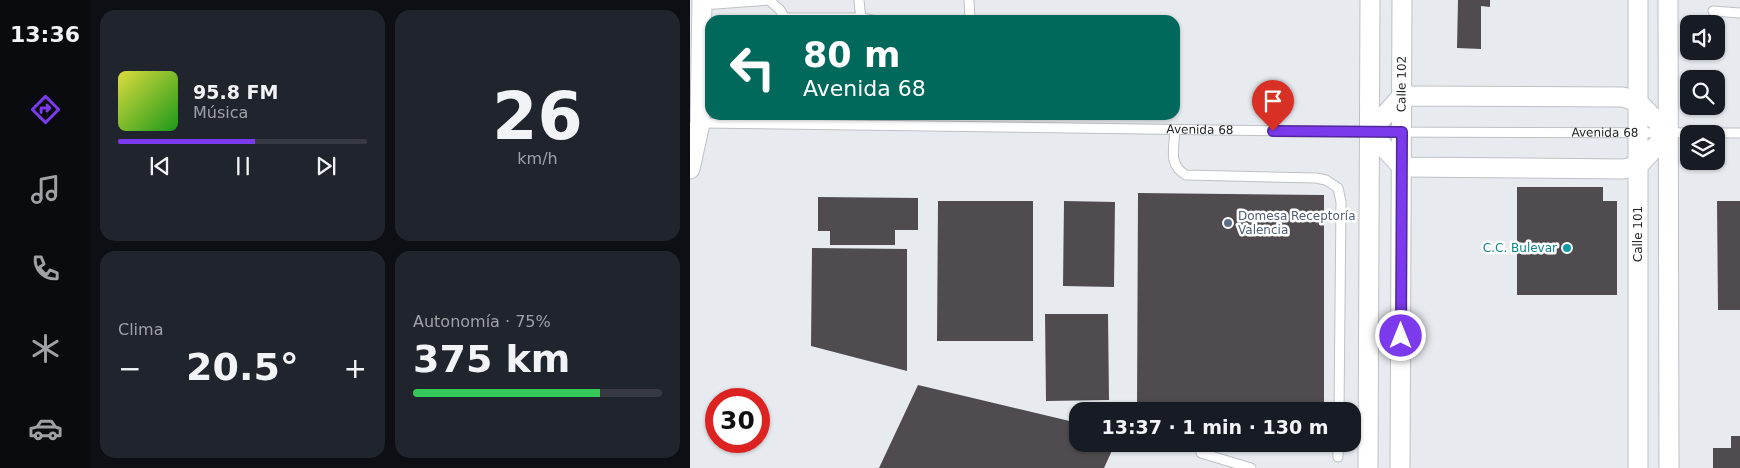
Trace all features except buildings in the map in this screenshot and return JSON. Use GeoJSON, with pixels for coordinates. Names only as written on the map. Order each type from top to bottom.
{"type":"FeatureCollection","features":[{"type":"Feature","properties":{"kind":"street"},"geometry":{"type":"LineString","coordinates":[[1368,468],[1370,0]]}},
{"type":"Feature","properties":{"kind":"street","name":"Calle 102"},"geometry":{"type":"LineString","coordinates":[[1400,468],[1402,0]]}},
{"type":"Feature","properties":{"kind":"street","name":"Calle 101"},"geometry":{"type":"LineString","coordinates":[[1638,0],[1638,468]]}},
{"type":"Feature","properties":{"kind":"street"},"geometry":{"type":"LineString","coordinates":[[1668,0],[1669,468]]}},
{"type":"Feature","properties":{"kind":"street"},"geometry":{"type":"LineString","coordinates":[[690,168],[695,123],[702,2]]}},
{"type":"Feature","properties":{"kind":"street"},"geometry":{"type":"LineString","coordinates":[[1370,132],[1402,96],[1623,97],[1638,102],[1668,133]]}},
{"type":"Feature","properties":{"kind":"street"},"geometry":{"type":"LineString","coordinates":[[1370,132],[1402,167],[1623,169],[1638,166],[1668,133]]}},
{"type":"Feature","properties":{"kind":"lane"},"geometry":{"type":"LineString","coordinates":[[702,2],[769,0],[783,15]]}},
{"type":"Feature","properties":{"kind":"lane"},"geometry":{"type":"LineString","coordinates":[[859,0],[860,15]]}},
{"type":"Feature","properties":{"kind":"lane"},"geometry":{"type":"LineString","coordinates":[[969,0],[970,15]]}},
{"type":"Feature","properties":{"kind":"lane"},"geometry":{"type":"LineString","coordinates":[[1713,11],[1740,12]]}},
{"type":"Feature","properties":{"kind":"lane","name":"Avenida 68"},"geometry":{"type":"LineString","coordinates":[[695,123],[1370,132],[1740,132]]}},
{"type":"Feature","properties":{"kind":"lane"},"geometry":{"type":"LineString","coordinates":[[1175,130],[1173,163],[1177,170],[1186,175],[1316,178],[1326,180],[1338,188],[1341,202],[1338,402]]}},
{"type":"Feature","properties":{"kind":"lane"},"geometry":{"type":"LineString","coordinates":[[1338,452],[1338,457]]}},
{"type":"Feature","properties":{"kind":"lane"},"geometry":{"type":"LineString","coordinates":[[1201,453],[1252,468]]}},
{"type":"Feature","properties":{"kind":"place","name":"Domesa Receptoría Valencia"},"geometry":{"type":"Point","coordinates":[1228,223]}},
{"type":"Feature","properties":{"kind":"place","name":"C.C. Bulevar"},"geometry":{"type":"Point","coordinates":[1567,248]}},
{"type":"Feature","properties":{"kind":"route"},"geometry":{"type":"LineString","coordinates":[[1273,131],[1402,132],[1401,336]]}}]}
